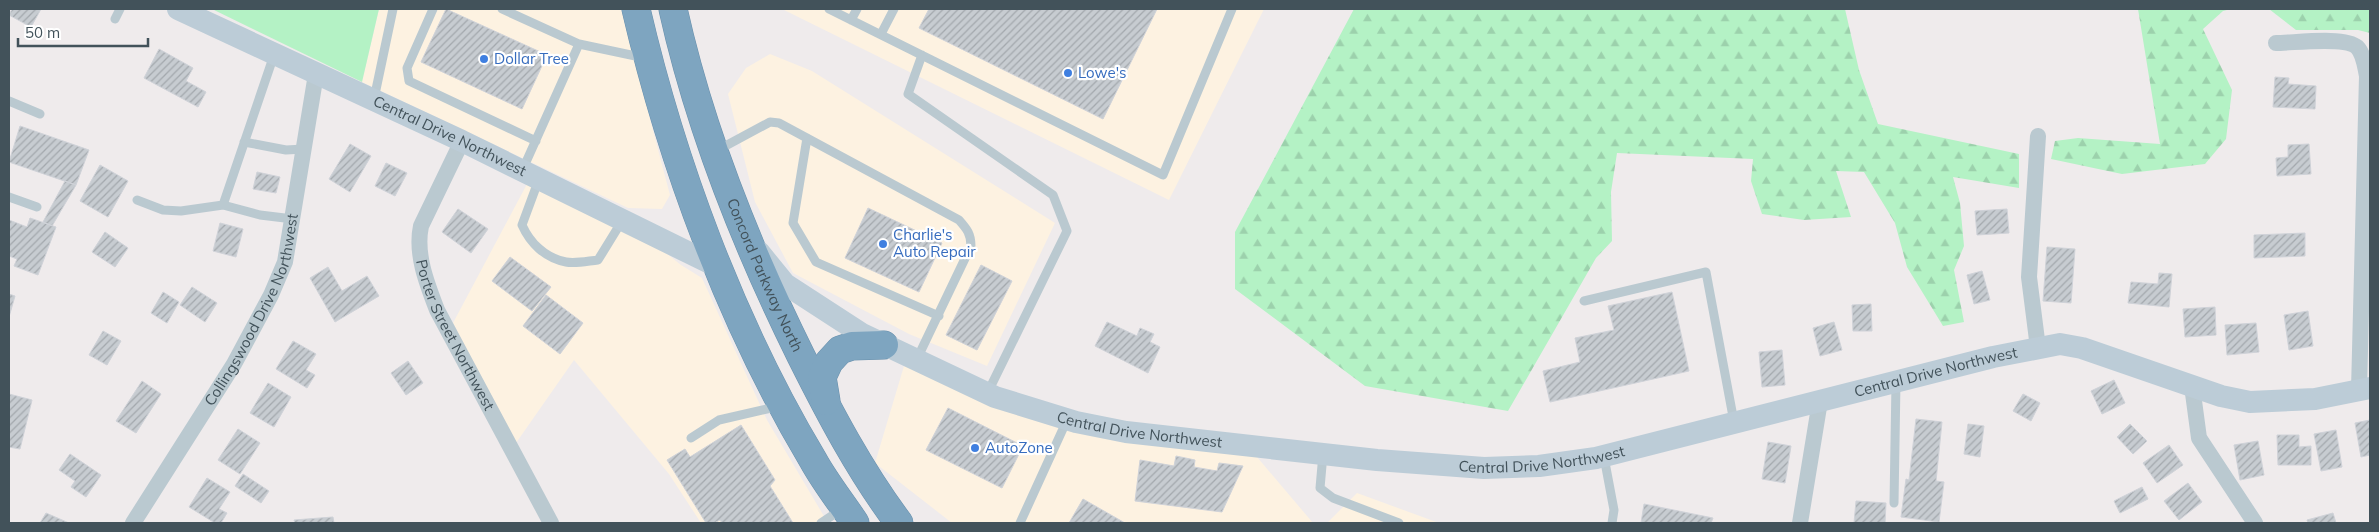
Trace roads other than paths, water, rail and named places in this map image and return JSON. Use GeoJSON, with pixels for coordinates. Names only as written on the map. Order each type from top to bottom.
{"type":"FeatureCollection","features":[{"type":"Feature","properties":{"kind":"highway"},"geometry":{"type":"LineString","coordinates":[[636,9],[647,58],[682,174],[738,315],[782,405],[813,460],[849,515]]}},
{"type":"Feature","properties":{"kind":"highway","name":"Concord Parkway North"},"geometry":{"type":"LineString","coordinates":[[673,9],[685,60],[713,152],[779,311],[827,408],[880,498],[898,523]]}},
{"type":"Feature","properties":{"kind":"highway"},"geometry":{"type":"LineString","coordinates":[[720,268],[742,279],[824,430],[880,498]]}},
{"type":"Feature","properties":{"kind":"highway"},"geometry":{"type":"LineString","coordinates":[[827,408],[822,377],[829,362],[840,350],[852,346],[884,345]]}},
{"type":"Feature","properties":{"kind":"street","name":"Central Drive Northwest"},"geometry":{"type":"LineString","coordinates":[[178,9],[462,141],[720,268]]}},
{"type":"Feature","properties":{"kind":"street"},"geometry":{"type":"LineString","coordinates":[[2276,44],[2344,41],[2357,47],[2364,61],[2367,76],[2365,389]]}},
{"type":"Feature","properties":{"kind":"street","name":"Collingswood Drive Northwest"},"geometry":{"type":"LineString","coordinates":[[133,523],[234,364],[271,295],[285,262],[316,74]]}},
{"type":"Feature","properties":{"kind":"street"},"geometry":{"type":"LineString","coordinates":[[2038,136],[2029,277],[2038,348]]}},
{"type":"Feature","properties":{"kind":"street","name":"Porter Street Northwest"},"geometry":{"type":"LineString","coordinates":[[462,141],[421,226],[418,241],[427,284],[437,310],[551,523]]}},
{"type":"Feature","properties":{"kind":"street","name":"Central Drive Northwest"},"geometry":{"type":"LineString","coordinates":[[747,237],[786,284],[862,334],[987,394],[1067,420],[1126,432],[1323,454],[1484,468],[1539,466],[1604,456],[1993,357],[2060,344],[2082,348],[2221,396],[2250,402],[2314,399],[2365,389]]}},
{"type":"Feature","properties":{"kind":"street"},"geometry":{"type":"LineString","coordinates":[[2192,386],[2198,438],[2255,523]]}},
{"type":"Feature","properties":{"kind":"street"},"geometry":{"type":"LineString","coordinates":[[1800,523],[1820,401]]}},
{"type":"Feature","properties":{"kind":"lane"},"geometry":{"type":"LineString","coordinates":[[115,19],[120,9]]}},
{"type":"Feature","properties":{"kind":"lane"},"geometry":{"type":"LineString","coordinates":[[374,100],[393,9]]}},
{"type":"Feature","properties":{"kind":"lane"},"geometry":{"type":"LineString","coordinates":[[433,9],[407,68],[409,80],[416,86],[536,141]]}},
{"type":"Feature","properties":{"kind":"lane"},"geometry":{"type":"LineString","coordinates":[[502,9],[579,44],[647,58]]}},
{"type":"Feature","properties":{"kind":"lane"},"geometry":{"type":"LineString","coordinates":[[524,19],[528,9]]}},
{"type":"Feature","properties":{"kind":"lane"},"geometry":{"type":"LineString","coordinates":[[828,9],[1164,175],[1232,9]]}},
{"type":"Feature","properties":{"kind":"lane"},"geometry":{"type":"LineString","coordinates":[[851,20],[857,9]]}},
{"type":"Feature","properties":{"kind":"lane"},"geometry":{"type":"LineString","coordinates":[[881,34],[894,9]]}},
{"type":"Feature","properties":{"kind":"lane"},"geometry":{"type":"LineString","coordinates":[[579,44],[536,141],[522,225],[528,239],[542,252],[566,262],[598,260],[622,220]]}},
{"type":"Feature","properties":{"kind":"lane"},"geometry":{"type":"LineString","coordinates":[[223,205],[274,55]]}},
{"type":"Feature","properties":{"kind":"lane"},"geometry":{"type":"LineString","coordinates":[[922,55],[908,94],[1053,195],[1067,231],[987,394]]}},
{"type":"Feature","properties":{"kind":"lane"},"geometry":{"type":"LineString","coordinates":[[9,101],[40,114]]}},
{"type":"Feature","properties":{"kind":"lane"},"geometry":{"type":"LineString","coordinates":[[713,152],[770,122],[779,123],[959,220],[968,230],[971,237],[971,246],[916,361]]}},
{"type":"Feature","properties":{"kind":"lane"},"geometry":{"type":"LineString","coordinates":[[807,138],[794,223],[816,262],[939,316]]}},
{"type":"Feature","properties":{"kind":"lane"},"geometry":{"type":"LineString","coordinates":[[244,142],[286,150],[304,149]]}},
{"type":"Feature","properties":{"kind":"lane"},"geometry":{"type":"LineString","coordinates":[[9,197],[37,208]]}},
{"type":"Feature","properties":{"kind":"lane"},"geometry":{"type":"LineString","coordinates":[[137,200],[163,210],[181,211],[223,205],[260,215],[293,218]]}},
{"type":"Feature","properties":{"kind":"lane"},"geometry":{"type":"LineString","coordinates":[[1584,301],[1706,272],[1734,423]]}},
{"type":"Feature","properties":{"kind":"lane"},"geometry":{"type":"LineString","coordinates":[[1894,503],[1896,382]]}},
{"type":"Feature","properties":{"kind":"lane"},"geometry":{"type":"LineString","coordinates":[[691,438],[720,420],[782,405]]}},
{"type":"Feature","properties":{"kind":"lane"},"geometry":{"type":"LineString","coordinates":[[1020,523],[1067,420]]}},
{"type":"Feature","properties":{"kind":"lane"},"geometry":{"type":"LineString","coordinates":[[1323,454],[1320,488],[1332,498],[1400,523]]}},
{"type":"Feature","properties":{"kind":"lane"},"geometry":{"type":"LineString","coordinates":[[1604,456],[1614,510],[1612,523]]}},
{"type":"Feature","properties":{"kind":"lane"},"geometry":{"type":"LineString","coordinates":[[821,523],[849,515]]}},
{"type":"Feature","properties":{"kind":"place","name":"Dollar Tree"},"geometry":{"type":"Point","coordinates":[484,59]}},
{"type":"Feature","properties":{"kind":"place","name":"Lowe's"},"geometry":{"type":"Point","coordinates":[1068,73]}},
{"type":"Feature","properties":{"kind":"place","name":"Charlie's Auto Repair"},"geometry":{"type":"Point","coordinates":[883,244]}},
{"type":"Feature","properties":{"kind":"place","name":"AutoZone"},"geometry":{"type":"Point","coordinates":[975,448]}}]}
